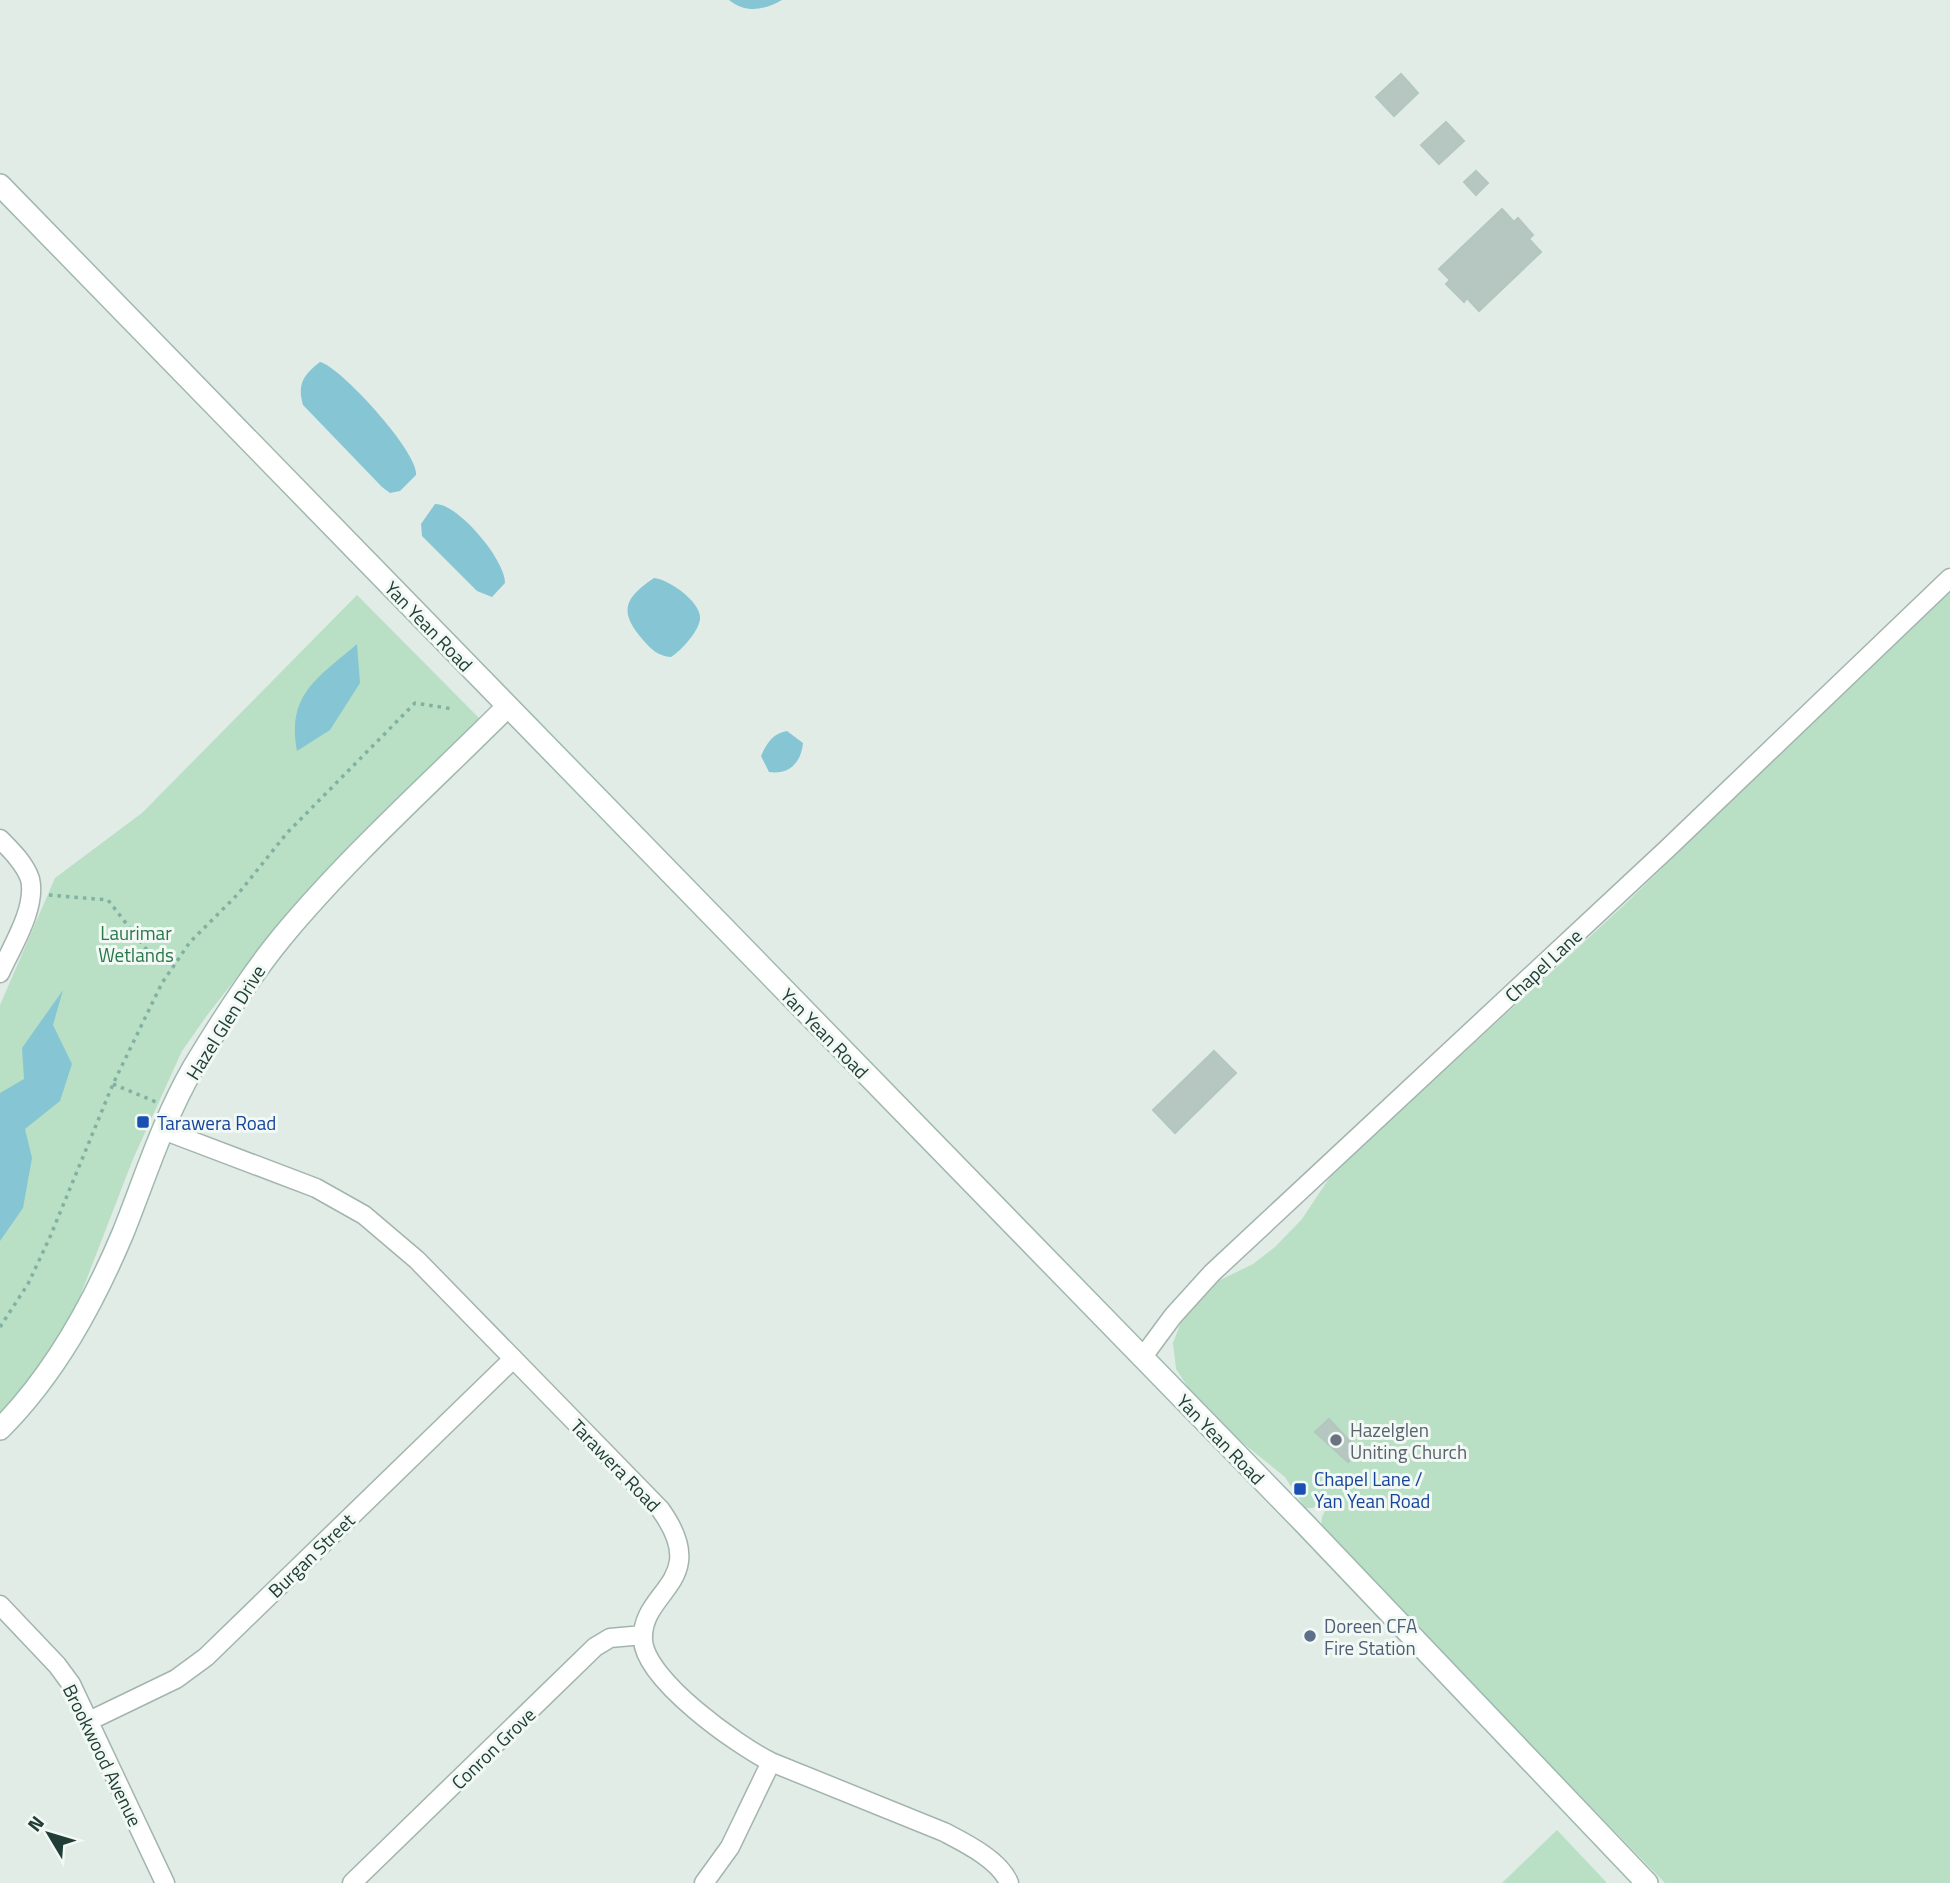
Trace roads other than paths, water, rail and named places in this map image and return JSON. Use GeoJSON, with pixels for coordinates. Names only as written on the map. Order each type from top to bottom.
{"type":"FeatureCollection","features":[{"type":"Feature","properties":{"kind":"main road","name":"Yan Yean Road"},"geometry":{"type":"LineString","coordinates":[[0,185],[1142,1358],[1647,1883]]}},
{"type":"Feature","properties":{"kind":"main road","name":"Hazel Glen Drive"},"geometry":{"type":"LineString","coordinates":[[0,1429],[47,1373],[87,1309],[123,1233],[172,1110],[210,1041],[282,937],[507,707]]}},
{"type":"Feature","properties":{"kind":"street","name":"Chapel Lane"},"geometry":{"type":"LineString","coordinates":[[1142,1358],[1173,1316],[1212,1273],[1667,849],[1950,578]]}},
{"type":"Feature","properties":{"kind":"street"},"geometry":{"type":"LineString","coordinates":[[0,839],[16,855],[29,887],[29,907],[0,973]]}},
{"type":"Feature","properties":{"kind":"street","name":"Tarawera Road"},"geometry":{"type":"LineString","coordinates":[[163,1130],[316,1188],[364,1215],[416,1260],[660,1509],[672,1528],[679,1554],[677,1570],[670,1586],[650,1614],[643,1635]]}},
{"type":"Feature","properties":{"kind":"street","name":"Burgan Street"},"geometry":{"type":"LineString","coordinates":[[89,1721],[176,1679],[206,1657],[512,1360]]}},
{"type":"Feature","properties":{"kind":"street","name":"Brookwood Avenue"},"geometry":{"type":"LineString","coordinates":[[0,1605],[57,1665],[89,1721],[165,1883]]}},
{"type":"Feature","properties":{"kind":"street"},"geometry":{"type":"LineString","coordinates":[[643,1635],[647,1654],[680,1694],[727,1736],[771,1762],[944,1832],[969,1845],[1000,1870],[1009,1883]]}},
{"type":"Feature","properties":{"kind":"street","name":"Conron Grove"},"geometry":{"type":"LineString","coordinates":[[352,1883],[595,1647],[610,1638],[643,1635]]}},
{"type":"Feature","properties":{"kind":"street"},"geometry":{"type":"LineString","coordinates":[[704,1883],[730,1847],[771,1762]]}},
{"type":"Feature","properties":{"kind":"water"},"geometry":{"type":"Polygon","coordinates":[[[729,0],[782,0],[769,6],[749,9],[729,0]]]}},
{"type":"Feature","properties":{"kind":"water"},"geometry":{"type":"Polygon","coordinates":[[[320,362],[344,378],[360,394],[406,449],[416,475],[400,491],[390,493],[382,487],[303,405],[301,386],[309,371],[320,362]]]}},
{"type":"Feature","properties":{"kind":"water"},"geometry":{"type":"Polygon","coordinates":[[[435,504],[445,506],[468,523],[498,561],[505,583],[492,597],[477,591],[422,536],[421,524],[435,504]]]}},
{"type":"Feature","properties":{"kind":"water"},"geometry":{"type":"Polygon","coordinates":[[[654,578],[683,592],[699,612],[699,624],[693,635],[671,657],[659,654],[649,647],[635,630],[628,614],[631,599],[654,578]]]}},
{"type":"Feature","properties":{"kind":"water"},"geometry":{"type":"Polygon","coordinates":[[[357,644],[360,683],[330,730],[297,751],[296,715],[301,701],[318,677],[357,644]]]}},
{"type":"Feature","properties":{"kind":"water"},"geometry":{"type":"Polygon","coordinates":[[[787,731],[803,743],[800,756],[788,769],[769,772],[761,756],[777,734],[787,731]]]}},
{"type":"Feature","properties":{"kind":"water"},"geometry":{"type":"Polygon","coordinates":[[[63,990],[53,1025],[72,1064],[60,1101],[25,1129],[32,1158],[23,1208],[0,1241],[0,1093],[24,1079],[22,1048],[63,990]]]}},
{"type":"Feature","properties":{"kind":"place","name":"Tarawera Road"},"geometry":{"type":"Point","coordinates":[143,1122]}},
{"type":"Feature","properties":{"kind":"place","name":"Hazelglen Uniting Church"},"geometry":{"type":"Point","coordinates":[1336,1440]}},
{"type":"Feature","properties":{"kind":"place","name":"Chapel Lane / Yan Yean Road"},"geometry":{"type":"Point","coordinates":[1300,1489]}},
{"type":"Feature","properties":{"kind":"place","name":"Doreen CFA Fire Station"},"geometry":{"type":"Point","coordinates":[1310,1636]}},
{"type":"Feature","properties":{"kind":"park label","name":"Laurimar Wetlands"},"geometry":{"type":"Point","coordinates":[136,943]}}]}
